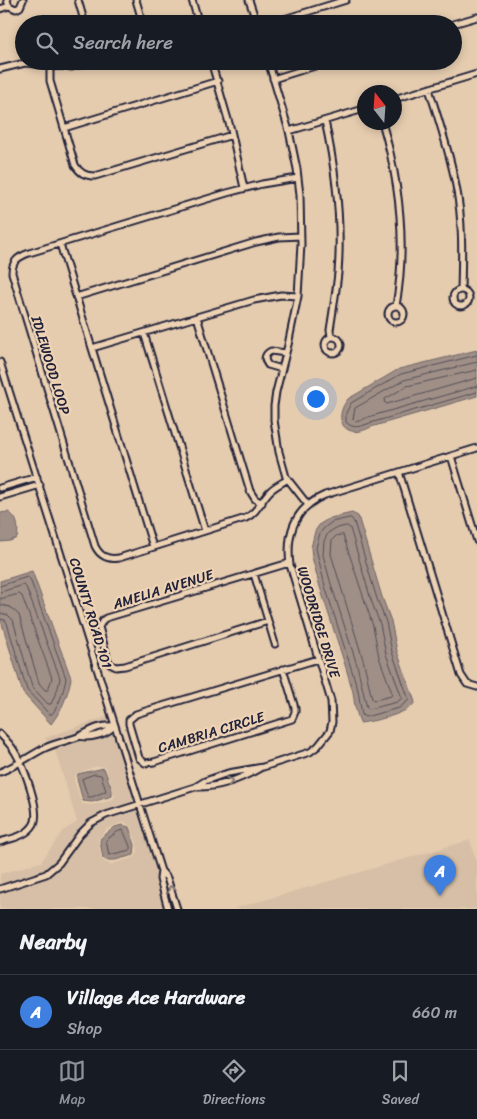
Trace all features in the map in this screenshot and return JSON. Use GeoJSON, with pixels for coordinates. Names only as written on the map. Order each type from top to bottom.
{"type":"FeatureCollection","features":[{"type":"Feature","properties":{"kind":"street"},"geometry":{"type":"LineString","coordinates":[[6,0],[8,6],[13,9],[22,5],[23,0]]}},
{"type":"Feature","properties":{"kind":"street"},"geometry":{"type":"LineString","coordinates":[[78,0],[82,15]]}},
{"type":"Feature","properties":{"kind":"street"},"geometry":{"type":"LineString","coordinates":[[136,0],[140,15]]}},
{"type":"Feature","properties":{"kind":"street"},"geometry":{"type":"LineString","coordinates":[[192,0],[197,15]]}},
{"type":"Feature","properties":{"kind":"street"},"geometry":{"type":"LineString","coordinates":[[250,0],[254,15]]}},
{"type":"Feature","properties":{"kind":"street"},"geometry":{"type":"LineString","coordinates":[[297,15],[346,0]]}},
{"type":"Feature","properties":{"kind":"street"},"geometry":{"type":"LineString","coordinates":[[0,9],[8,6]]}},
{"type":"Feature","properties":{"kind":"street"},"geometry":{"type":"LineString","coordinates":[[462,21],[477,17]]}},
{"type":"Feature","properties":{"kind":"street"},"geometry":{"type":"LineString","coordinates":[[0,69],[15,65]]}},
{"type":"Feature","properties":{"kind":"street"},"geometry":{"type":"LineString","coordinates":[[50,70],[50,81],[75,165],[81,172],[89,176],[95,176],[232,135]]}},
{"type":"Feature","properties":{"kind":"street"},"geometry":{"type":"LineString","coordinates":[[215,70],[244,188]]}},
{"type":"Feature","properties":{"kind":"street"},"geometry":{"type":"LineString","coordinates":[[270,70],[289,131],[298,178],[301,236],[298,296],[274,406],[274,420],[279,452],[288,479],[308,505]]}},
{"type":"Feature","properties":{"kind":"street"},"geometry":{"type":"LineString","coordinates":[[273,79],[302,70]]}},
{"type":"Feature","properties":{"kind":"street"},"geometry":{"type":"LineString","coordinates":[[402,97],[477,74]]}},
{"type":"Feature","properties":{"kind":"street"},"geometry":{"type":"LineString","coordinates":[[64,128],[218,82]]}},
{"type":"Feature","properties":{"kind":"street"},"geometry":{"type":"LineString","coordinates":[[429,89],[457,187],[461,225],[461,290]]}},
{"type":"Feature","properties":{"kind":"street"},"geometry":{"type":"LineString","coordinates":[[289,131],[357,111]]}},
{"type":"Feature","properties":{"kind":"street"},"geometry":{"type":"LineString","coordinates":[[324,121],[334,172],[339,229],[338,272],[330,330],[331,337]]}},
{"type":"Feature","properties":{"kind":"street"},"geometry":{"type":"LineString","coordinates":[[384,130],[393,167],[400,210],[401,250],[396,306]]}},
{"type":"Feature","properties":{"kind":"street","name":"IDLEWOOD LOOP"},"geometry":{"type":"LineString","coordinates":[[288,479],[274,487],[255,512],[246,518],[114,559],[105,557],[95,546],[12,273],[13,264],[20,256],[244,188],[298,178]]}},
{"type":"Feature","properties":{"kind":"street"},"geometry":{"type":"LineString","coordinates":[[76,297],[249,244],[301,236]]}},
{"type":"Feature","properties":{"kind":"street"},"geometry":{"type":"LineString","coordinates":[[60,244],[153,547]]}},
{"type":"Feature","properties":{"kind":"street"},"geometry":{"type":"LineString","coordinates":[[92,348],[269,296],[298,296]]}},
{"type":"Feature","properties":{"kind":"street"},"geometry":{"type":"LineString","coordinates":[[197,317],[250,491],[255,499],[262,503]]}},
{"type":"Feature","properties":{"kind":"street"},"geometry":{"type":"LineString","coordinates":[[144,333],[205,531]]}},
{"type":"Feature","properties":{"kind":"street"},"geometry":{"type":"LineString","coordinates":[[282,369],[268,364],[265,358],[271,351],[286,353]]}},
{"type":"Feature","properties":{"kind":"street","name":"COUNTY ROAD 101"},"geometry":{"type":"LineString","coordinates":[[0,362],[114,726],[161,871],[167,878],[177,909]]}},
{"type":"Feature","properties":{"kind":"street","name":"WOODRIDGE DRIVE"},"geometry":{"type":"LineString","coordinates":[[0,889],[46,874],[59,863],[80,834],[91,823],[106,815],[195,787],[205,781],[228,773],[263,767],[310,752],[318,746],[330,731],[332,722],[331,701],[289,563],[288,542],[290,532],[299,514],[308,505],[325,495],[477,448]]}},
{"type":"Feature","properties":{"kind":"street"},"geometry":{"type":"LineString","coordinates":[[451,456],[477,541]]}},
{"type":"Feature","properties":{"kind":"street"},"geometry":{"type":"LineString","coordinates":[[398,472],[461,675],[467,684],[477,687]]}},
{"type":"Feature","properties":{"kind":"street"},"geometry":{"type":"LineString","coordinates":[[0,488],[37,477]]}},
{"type":"Feature","properties":{"kind":"street"},"geometry":{"type":"LineString","coordinates":[[0,497],[40,485]]}},
{"type":"Feature","properties":{"kind":"street","name":"AMELIA AVENUE"},"geometry":{"type":"LineString","coordinates":[[268,621],[116,667],[110,664],[108,660],[99,630],[103,620],[289,563]]}},
{"type":"Feature","properties":{"kind":"street"},"geometry":{"type":"LineString","coordinates":[[254,574],[275,644]]}},
{"type":"Feature","properties":{"kind":"street","name":"CAMBRIA CIRCLE"},"geometry":{"type":"LineString","coordinates":[[283,670],[295,708],[292,719],[149,763],[139,758],[129,724],[132,717],[318,659]]}},
{"type":"Feature","properties":{"kind":"street"},"geometry":{"type":"LineString","coordinates":[[0,772],[44,749],[79,736],[86,738],[110,731],[114,726]]}},
{"type":"Feature","properties":{"kind":"street"},"geometry":{"type":"LineString","coordinates":[[0,734],[10,745],[20,763],[30,788],[36,811],[36,820],[33,826],[20,836],[0,842]]}},
{"type":"Feature","properties":{"kind":"street","name":"COUNTY ROAD 101"},"geometry":{"type":"LineString","coordinates":[[161,871],[160,879],[168,909]]}},
{"type":"Feature","properties":{"kind":"shaded area"},"geometry":{"type":"Polygon","coordinates":[[[108,716],[137,802],[105,812],[89,820],[57,861],[45,872],[0,886],[0,874],[41,862],[63,831],[77,822],[56,753],[45,738],[108,716]],[[104,766],[93,767],[76,774],[74,780],[82,804],[92,805],[110,801],[115,797],[104,766]]]}},
{"type":"Feature","properties":{"kind":"shaded area"},"geometry":{"type":"Polygon","coordinates":[[[138,808],[158,870],[158,880],[165,909],[0,909],[0,892],[47,877],[61,865],[82,836],[93,825],[107,818],[138,808]],[[122,822],[107,829],[98,840],[102,860],[110,865],[135,857],[138,852],[131,827],[122,822]]]}},
{"type":"Feature","properties":{"kind":"shaded area"},"geometry":{"type":"Polygon","coordinates":[[[470,840],[477,863],[477,909],[233,909],[470,840]]]}},
{"type":"Feature","properties":{"kind":"water"},"geometry":{"type":"Polygon","coordinates":[[[477,350],[477,396],[362,431],[348,430],[341,421],[343,407],[348,399],[399,369],[477,350]]]}},
{"type":"Feature","properties":{"kind":"water"},"geometry":{"type":"Polygon","coordinates":[[[8,512],[17,523],[17,538],[0,542],[0,513],[8,512]]]}},
{"type":"Feature","properties":{"kind":"water"},"geometry":{"type":"Polygon","coordinates":[[[352,513],[358,516],[391,621],[397,651],[415,702],[406,710],[382,719],[360,723],[346,668],[320,587],[311,548],[315,531],[320,524],[330,518],[352,513]]]}},
{"type":"Feature","properties":{"kind":"water"},"geometry":{"type":"Polygon","coordinates":[[[32,571],[71,678],[64,702],[51,724],[23,693],[0,617],[0,581],[32,571]]]}},
{"type":"Feature","properties":{"kind":"water"},"geometry":{"type":"Polygon","coordinates":[[[104,768],[112,790],[112,796],[92,802],[83,801],[77,779],[78,774],[104,768]]]}},
{"type":"Feature","properties":{"kind":"water"},"geometry":{"type":"Polygon","coordinates":[[[122,825],[129,827],[135,845],[134,855],[115,860],[106,860],[103,858],[101,838],[115,827],[122,825]]]}},
{"type":"Feature","properties":{"kind":"place","name":"Village Ace Hardware"},"geometry":{"type":"Point","coordinates":[440,896]}}]}
